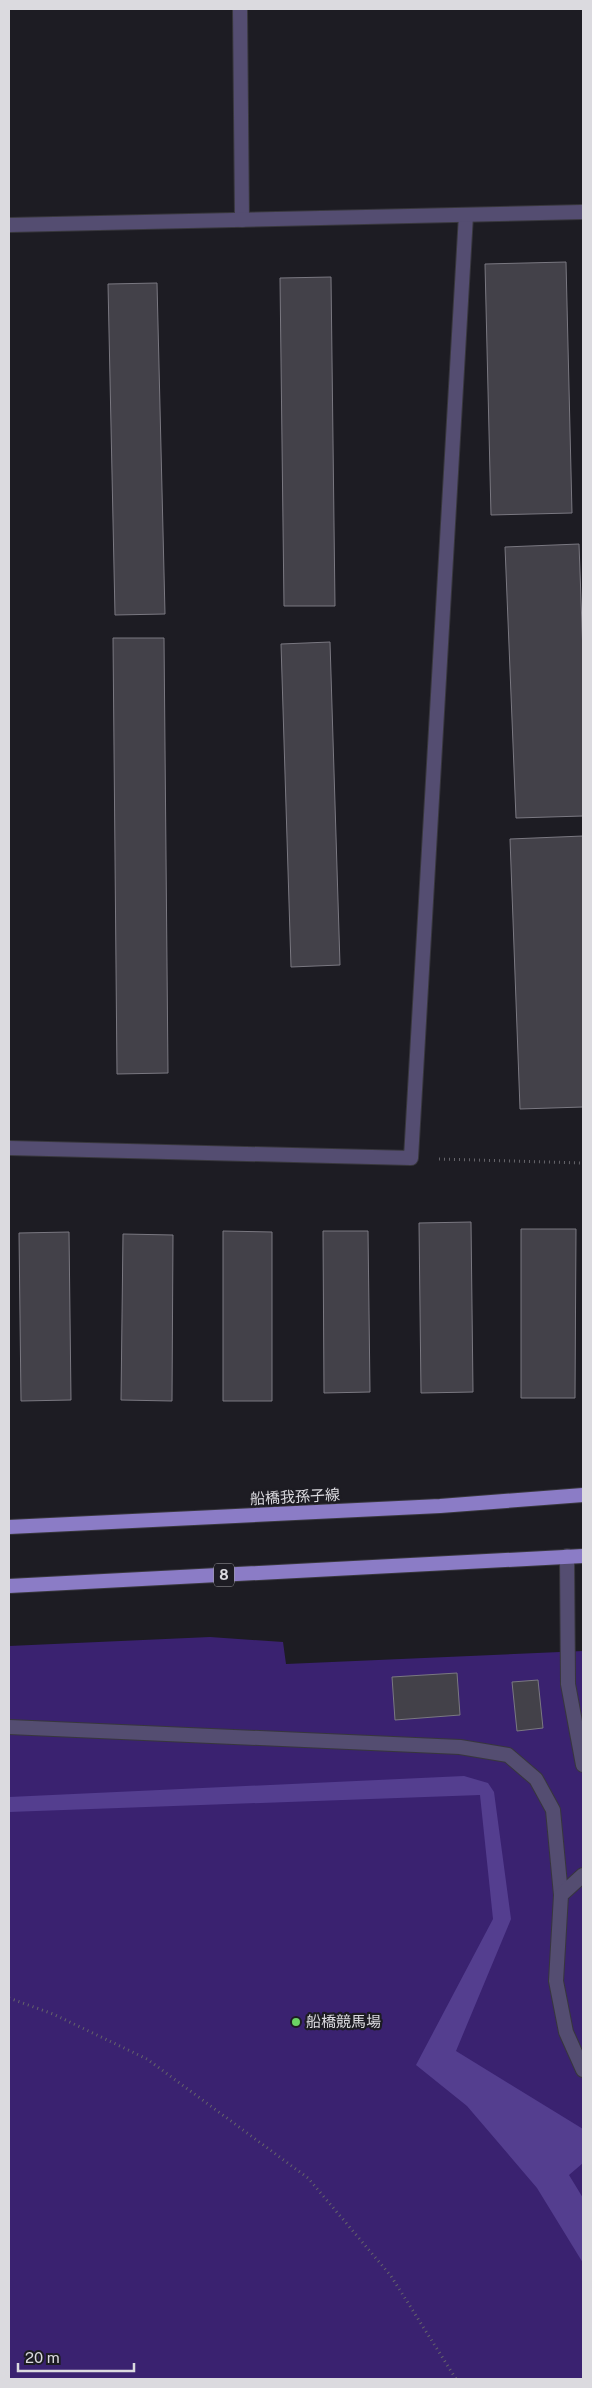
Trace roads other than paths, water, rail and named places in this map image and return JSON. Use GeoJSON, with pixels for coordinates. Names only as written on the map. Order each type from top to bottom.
{"type":"FeatureCollection","features":[{"type":"Feature","properties":{"kind":"main road","name":"船橋我孫子線"},"geometry":{"type":"LineString","coordinates":[[9,1527],[440,1506],[583,1494]]}},
{"type":"Feature","properties":{"kind":"main road","name":"8"},"geometry":{"type":"LineString","coordinates":[[9,1586],[583,1556]]}},
{"type":"Feature","properties":{"kind":"street"},"geometry":{"type":"LineString","coordinates":[[240,9],[242,220]]}},
{"type":"Feature","properties":{"kind":"street"},"geometry":{"type":"LineString","coordinates":[[9,225],[583,212]]}},
{"type":"Feature","properties":{"kind":"street"},"geometry":{"type":"LineString","coordinates":[[9,1148],[411,1158],[466,214]]}},
{"type":"Feature","properties":{"kind":"street"},"geometry":{"type":"LineString","coordinates":[[567,1556],[568,1684],[583,1765]]}},
{"type":"Feature","properties":{"kind":"street"},"geometry":{"type":"LineString","coordinates":[[9,1727],[460,1747],[508,1755],[536,1779],[553,1810],[561,1895],[556,1980],[566,2032],[583,2070]]}},
{"type":"Feature","properties":{"kind":"street"},"geometry":{"type":"LineString","coordinates":[[561,1895],[583,1875]]}},
{"type":"Feature","properties":{"kind":"place","name":"船橋競馬場"},"geometry":{"type":"Point","coordinates":[296,2022]}}]}
